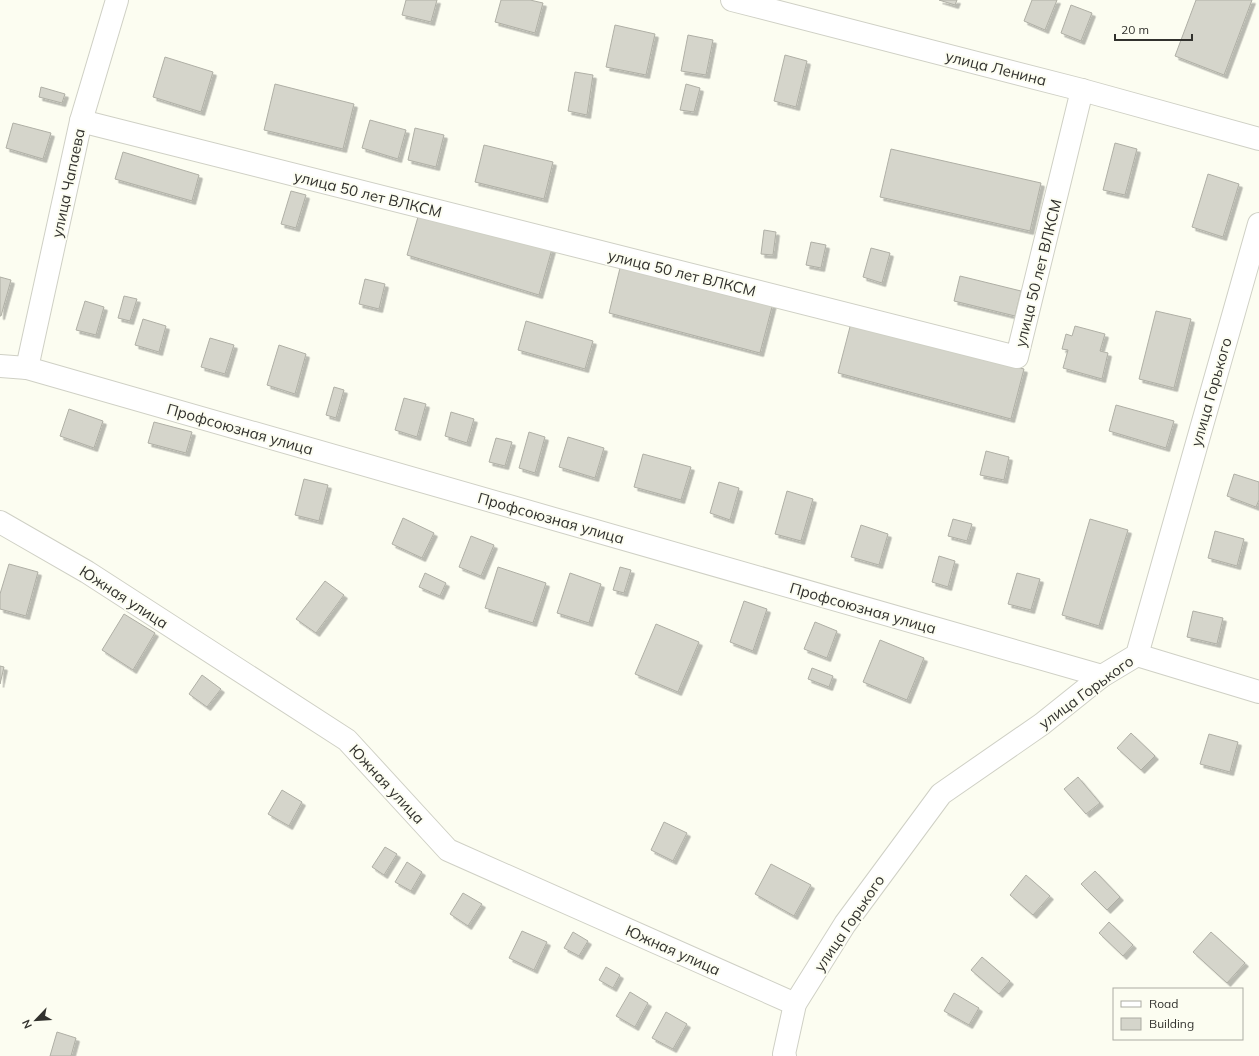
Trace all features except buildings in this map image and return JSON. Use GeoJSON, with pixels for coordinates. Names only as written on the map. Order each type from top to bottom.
{"type":"FeatureCollection","features":[{"type":"Feature","properties":{"kind":"street","name":"улица Чапаева"},"geometry":{"type":"LineString","coordinates":[[28,368],[81,121],[117,0]]}},
{"type":"Feature","properties":{"kind":"street","name":"улица Ленина"},"geometry":{"type":"LineString","coordinates":[[732,0],[1082,90],[1259,139]]}},
{"type":"Feature","properties":{"kind":"street","name":"улица 50 лет ВЛКСМ"},"geometry":{"type":"LineString","coordinates":[[81,121],[1017,357],[1082,90]]}},
{"type":"Feature","properties":{"kind":"street","name":"улица Горького"},"geometry":{"type":"LineString","coordinates":[[785,1056],[784,1054],[795,1004],[845,924],[941,794],[1042,724],[1102,676],[1137,655],[1259,224]]}},
{"type":"Feature","properties":{"kind":"street","name":"Профсоюзная улица"},"geometry":{"type":"LineString","coordinates":[[0,366],[28,368],[1102,676]]}},
{"type":"Feature","properties":{"kind":"street","name":"Южная улица"},"geometry":{"type":"LineString","coordinates":[[0,522],[87,572],[346,740],[448,850],[795,1004]]}},
{"type":"Feature","properties":{"kind":"street"},"geometry":{"type":"LineString","coordinates":[[1137,655],[1259,692]]}}]}
